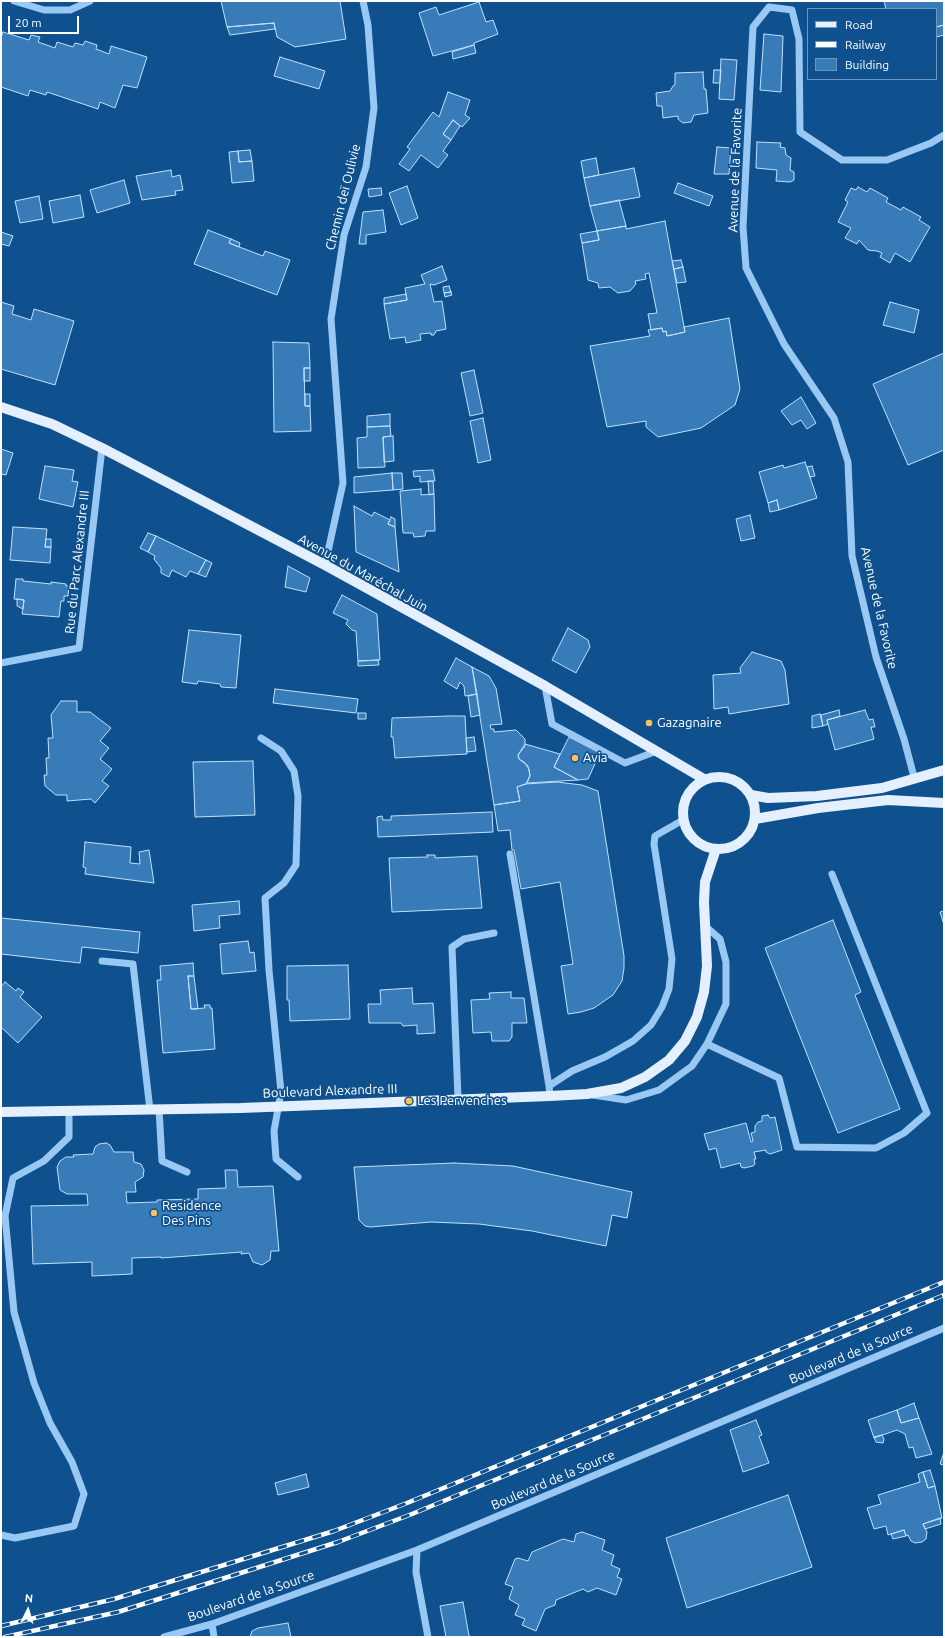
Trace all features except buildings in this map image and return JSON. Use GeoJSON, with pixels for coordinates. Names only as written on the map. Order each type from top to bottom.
{"type":"FeatureCollection","features":[{"type":"Feature","properties":{"kind":"main road","name":"Avenue du Maréchal Juin"},"geometry":{"type":"LineString","coordinates":[[1,407],[52,424],[102,448],[326,565],[545,686],[704,779]]}},
{"type":"Feature","properties":{"kind":"main road"},"geometry":{"type":"LineString","coordinates":[[751,795],[768,798],[817,796],[882,788],[914,777],[944,770]]}},
{"type":"Feature","properties":{"kind":"main road"},"geometry":{"type":"LineString","coordinates":[[717,776],[730,778],[742,785],[751,795],[755,808],[755,819],[751,830],[737,845],[716,849],[704,846],[694,840],[687,831],[683,820],[682,808],[686,796],[693,787],[704,779],[717,776]]}},
{"type":"Feature","properties":{"kind":"main road"},"geometry":{"type":"LineString","coordinates":[[755,819],[818,808],[888,800],[944,803]]}},
{"type":"Feature","properties":{"kind":"main road","name":"Boulevard Alexandre III"},"geometry":{"type":"LineString","coordinates":[[1,1112],[278,1106],[458,1098],[550,1091],[587,1094],[621,1088],[645,1078],[669,1060],[685,1041],[698,1017],[704,992],[707,966],[704,902],[705,882],[716,849]]}},
{"type":"Feature","properties":{"kind":"street"},"geometry":{"type":"LineString","coordinates":[[14,1],[44,10],[70,10],[90,1]]}},
{"type":"Feature","properties":{"kind":"street","name":"Chemin deï Oulivie"},"geometry":{"type":"LineString","coordinates":[[326,565],[343,483],[331,319],[344,235],[366,167],[374,108],[368,25],[363,1]]}},
{"type":"Feature","properties":{"kind":"street","name":"Avenue de la Favorite"},"geometry":{"type":"LineString","coordinates":[[914,777],[904,739],[876,657],[852,556],[848,462],[834,418],[784,344],[746,268],[743,226],[753,27],[769,7],[792,10],[799,39],[800,132],[842,160],[887,160],[931,143],[944,135]]}},
{"type":"Feature","properties":{"kind":"street","name":"Rue du Parc Alexandre III"},"geometry":{"type":"LineString","coordinates":[[1,664],[79,648],[102,448]]}},
{"type":"Feature","properties":{"kind":"street"},"geometry":{"type":"LineString","coordinates":[[545,686],[552,724],[625,763],[657,751]]}},
{"type":"Feature","properties":{"kind":"street"},"geometry":{"type":"LineString","coordinates":[[261,738],[280,752],[294,771],[298,796],[296,865],[284,883],[265,898],[269,970],[281,1092],[274,1131],[276,1159],[298,1177]]}},
{"type":"Feature","properties":{"kind":"street"},"geometry":{"type":"LineString","coordinates":[[550,1091],[572,1071],[605,1057],[633,1041],[652,1025],[662,1007],[669,988],[672,959],[654,844],[655,836],[683,820]]}},
{"type":"Feature","properties":{"kind":"street"},"geometry":{"type":"LineString","coordinates":[[510,854],[550,1091]]}},
{"type":"Feature","properties":{"kind":"street"},"geometry":{"type":"LineString","coordinates":[[707,1044],[778,1078],[797,1147],[876,1148],[904,1133],[926,1113],[832,874]]}},
{"type":"Feature","properties":{"kind":"street"},"geometry":{"type":"LineString","coordinates":[[587,1094],[626,1100],[659,1090],[692,1066],[707,1044],[726,1004],[726,962],[720,938],[705,926]]}},
{"type":"Feature","properties":{"kind":"street"},"geometry":{"type":"LineString","coordinates":[[458,1098],[452,947],[464,939],[494,933]]}},
{"type":"Feature","properties":{"kind":"street"},"geometry":{"type":"LineString","coordinates":[[102,961],[133,964],[162,1161],[188,1172]]}},
{"type":"Feature","properties":{"kind":"street"},"geometry":{"type":"LineString","coordinates":[[1,1535],[15,1538],[74,1526],[84,1494],[72,1462],[50,1423],[30,1369],[14,1312],[5,1216],[13,1178],[44,1161],[69,1137],[69,1111]]}},
{"type":"Feature","properties":{"kind":"street","name":"Boulevard de la Source"},"geometry":{"type":"LineString","coordinates":[[164,1637],[212,1624],[417,1550],[944,1328]]}},
{"type":"Feature","properties":{"kind":"street"},"geometry":{"type":"LineString","coordinates":[[417,1550],[416,1572],[428,1637]]}},
{"type":"Feature","properties":{"kind":"street"},"geometry":{"type":"LineString","coordinates":[[212,1624],[214,1637]]}},
{"type":"Feature","properties":{"kind":"railway"},"geometry":{"type":"LineString","coordinates":[[1,1626],[114,1599],[334,1531],[407,1503],[944,1282]]}},
{"type":"Feature","properties":{"kind":"railway"},"geometry":{"type":"LineString","coordinates":[[5,1637],[118,1612],[338,1542],[412,1514],[944,1295]]}},
{"type":"Feature","properties":{"kind":"place","name":"Gazagnaire"},"geometry":{"type":"Point","coordinates":[649,723]}},
{"type":"Feature","properties":{"kind":"place","name":"Avia"},"geometry":{"type":"Point","coordinates":[575,758]}},
{"type":"Feature","properties":{"kind":"place","name":"Les Pervenches"},"geometry":{"type":"Point","coordinates":[409,1101]}},
{"type":"Feature","properties":{"kind":"place","name":"Residence Des Pins"},"geometry":{"type":"Point","coordinates":[154,1213]}}]}
